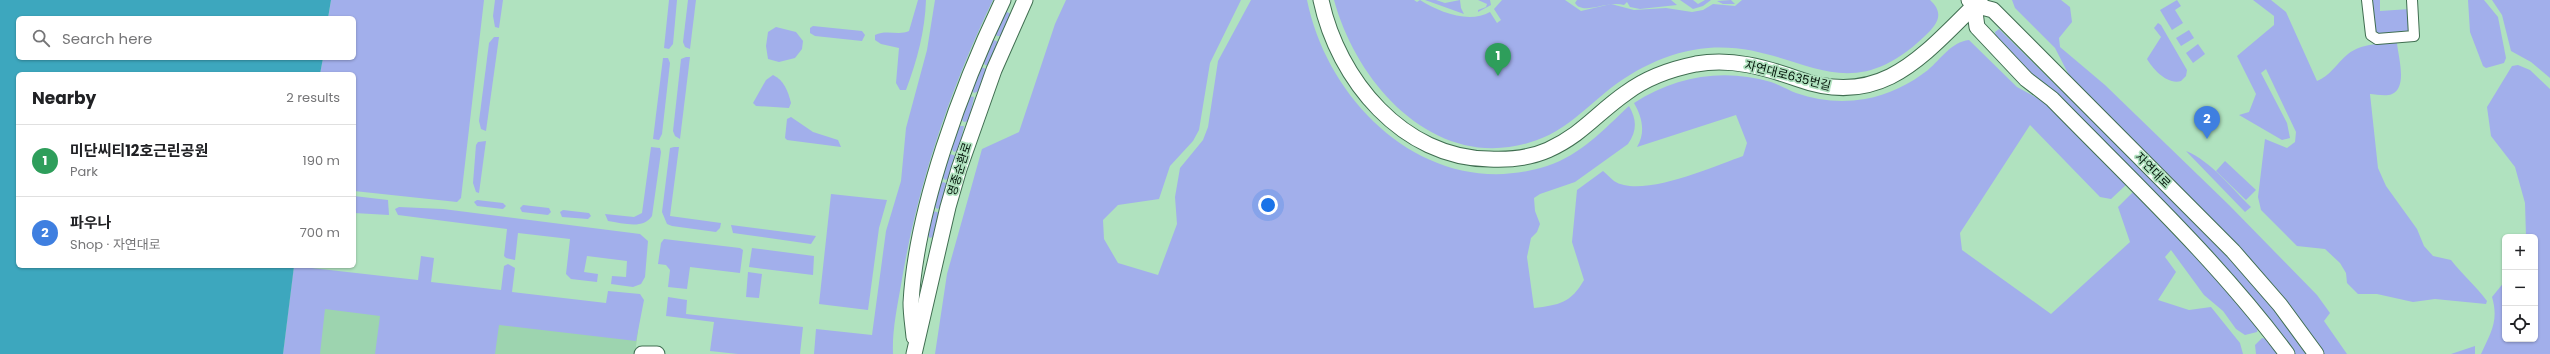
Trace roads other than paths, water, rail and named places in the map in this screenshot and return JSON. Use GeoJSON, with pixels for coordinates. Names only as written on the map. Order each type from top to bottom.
{"type":"FeatureCollection","features":[{"type":"Feature","properties":{"kind":"main road","name":"영종순환로"},"geometry":{"type":"LineString","coordinates":[[914,350],[911,305],[918,250],[929,203],[969,79],[1003,0]]}},
{"type":"Feature","properties":{"kind":"main road","name":"영종순환로"},"geometry":{"type":"LineString","coordinates":[[914,350],[927,303],[948,207],[961,162],[994,70],[1026,0]]}},
{"type":"Feature","properties":{"kind":"main road","name":"자연대로635번길"},"geometry":{"type":"LineString","coordinates":[[1320,0],[1328,28],[1347,66],[1379,108],[1399,127],[1422,143],[1440,151],[1462,157],[1502,160],[1546,151],[1583,130],[1636,86],[1656,76],[1697,64],[1717,62],[1752,64],[1820,85],[1840,88],[1881,81],[1914,64],[1974,2]]}},
{"type":"Feature","properties":{"kind":"main road","name":"자연대로"},"geometry":{"type":"LineString","coordinates":[[2287,354],[2263,322],[2218,270],[2052,99],[2026,79],[1977,27],[1974,2],[1994,10],[2233,251],[2280,305],[2316,354]]}},
{"type":"Feature","properties":{"kind":"street"},"geometry":{"type":"LineString","coordinates":[[2367,0],[2371,35],[2377,40],[2414,36],[2412,0]]}},
{"type":"Feature","properties":{"kind":"place","name":"미단씨티12호근린공원"},"geometry":{"type":"Point","coordinates":[1498,76]}},
{"type":"Feature","properties":{"kind":"place","name":"파우나"},"geometry":{"type":"Point","coordinates":[2207,139]}}]}
